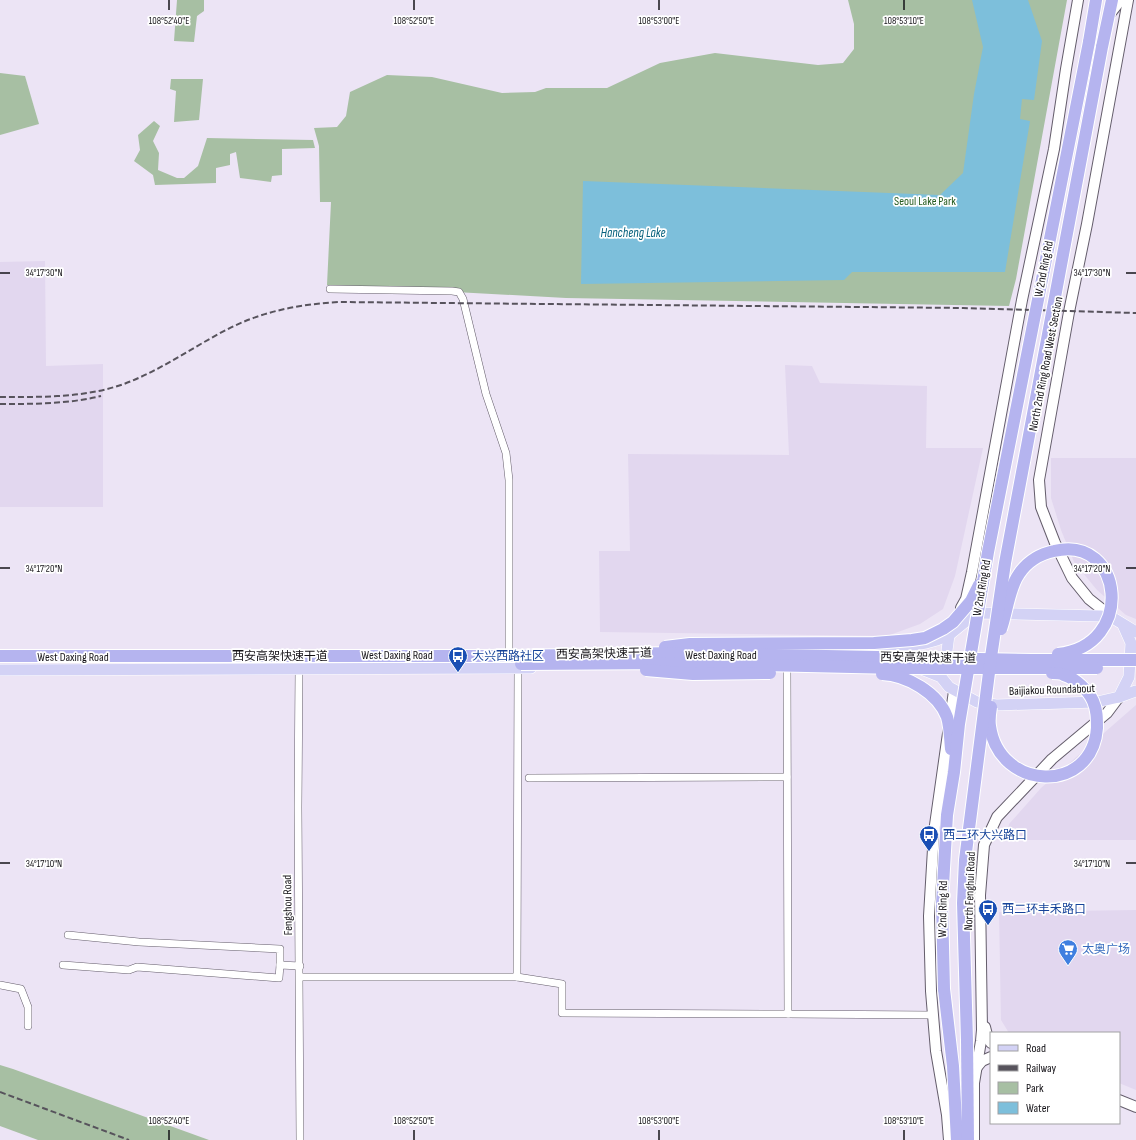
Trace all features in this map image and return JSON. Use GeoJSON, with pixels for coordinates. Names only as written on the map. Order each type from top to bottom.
{"type":"FeatureCollection","features":[{"type":"Feature","properties":{"kind":"highway","name":"W 2nd Ring Rd"},"geometry":{"type":"LineString","coordinates":[[956,1140],[953,1066],[944,989],[942,904],[948,815],[959,724],[988,552],[1096,0]]}},
{"type":"Feature","properties":{"kind":"highway","name":"W 2nd Ring Rd"},"geometry":{"type":"LineString","coordinates":[[968,1140],[972,1066],[966,1040],[963,918],[965,860],[990,657],[1005,563],[1112,0]]}},
{"type":"Feature","properties":{"kind":"highway"},"geometry":{"type":"LineString","coordinates":[[1021,669],[1064,674],[1078,683],[1089,694],[1097,712],[1096,735],[1093,748],[1085,760],[1063,774],[1048,777],[1028,775],[1012,766],[1002,755],[995,742],[990,726],[990,657],[1019,573],[1029,563],[1036,557],[1046,552],[1058,549],[1072,549],[1085,552],[1096,557],[1111,576],[1117,594],[1116,617],[1110,627],[1104,636],[1092,645],[1081,650],[1046,655],[1032,660]]}},
{"type":"Feature","properties":{"kind":"highway"},"geometry":{"type":"LineString","coordinates":[[583,658],[690,644],[874,644],[925,638],[953,622],[971,601],[981,580],[988,552]]}},
{"type":"Feature","properties":{"kind":"highway","name":"西安高架快速干道"},"geometry":{"type":"LineString","coordinates":[[0,664],[583,658],[682,654],[1032,660],[1136,660]]}},
{"type":"Feature","properties":{"kind":"highway","name":"西安高架快速干道"},"geometry":{"type":"LineString","coordinates":[[0,656],[514,656],[680,663],[897,668],[1136,668]]}},
{"type":"Feature","properties":{"kind":"highway"},"geometry":{"type":"LineString","coordinates":[[583,658],[693,674],[888,674],[906,679],[925,690],[938,703],[948,718],[952,760],[948,815]]}},
{"type":"Feature","properties":{"kind":"highway"},"geometry":{"type":"LineString","coordinates":[[972,1066],[974,1083]]}},
{"type":"Feature","properties":{"kind":"main road"},"geometry":{"type":"LineString","coordinates":[[949,1140],[947,1115],[936,1051],[931,991],[929,916],[934,832],[954,691],[945,668],[949,635],[966,598],[970,579],[1022,300],[1054,149],[1078,0]]}},
{"type":"Feature","properties":{"kind":"main road"},"geometry":{"type":"LineString","coordinates":[[1108,17],[1121,0]]}},
{"type":"Feature","properties":{"kind":"main road","name":"North 2nd Ring Road West Section"},"geometry":{"type":"LineString","coordinates":[[1113,618],[1089,599],[1072,578],[1055,543],[1041,507],[1039,480],[1128,0]]}},
{"type":"Feature","properties":{"kind":"main road"},"geometry":{"type":"LineString","coordinates":[[949,635],[976,613],[1100,616],[1113,618],[1136,632]]}},
{"type":"Feature","properties":{"kind":"main road"},"geometry":{"type":"LineString","coordinates":[[1119,698],[1129,677],[1131,643],[1123,625]]}},
{"type":"Feature","properties":{"kind":"main road","name":"West Daxing Road"},"geometry":{"type":"LineString","coordinates":[[0,652],[727,650],[901,647],[926,643],[949,635]]}},
{"type":"Feature","properties":{"kind":"main road","name":"West Daxing Road"},"geometry":{"type":"LineString","coordinates":[[0,670],[518,668],[923,669],[941,677],[954,691]]}},
{"type":"Feature","properties":{"kind":"main road","name":"Baijiakou Roundabout"},"geometry":{"type":"LineString","coordinates":[[954,691],[977,702],[996,705],[1082,703],[1119,698],[1136,691]]}},
{"type":"Feature","properties":{"kind":"main road","name":"North Fenghui Road"},"geometry":{"type":"LineString","coordinates":[[972,1066],[981,1041],[980,895],[984,845],[997,817],[1052,759],[1107,713],[1119,698]]}},
{"type":"Feature","properties":{"kind":"main road"},"geometry":{"type":"LineString","coordinates":[[982,1016],[990,1042]]}},
{"type":"Feature","properties":{"kind":"main road"},"geometry":{"type":"LineString","coordinates":[[972,1066],[990,1058]]}},
{"type":"Feature","properties":{"kind":"main road"},"geometry":{"type":"LineString","coordinates":[[974,1083],[974,1140]]}},
{"type":"Feature","properties":{"kind":"main road"},"geometry":{"type":"LineString","coordinates":[[1120,1100],[1136,1107]]}},
{"type":"Feature","properties":{"kind":"main road"},"geometry":{"type":"LineString","coordinates":[[1120,1108],[1136,1115]]}},
{"type":"Feature","properties":{"kind":"street"},"geometry":{"type":"LineString","coordinates":[[330,289],[452,291],[459,292],[463,298],[486,394],[506,452],[509,480],[509,650]]}},
{"type":"Feature","properties":{"kind":"street"},"geometry":{"type":"LineString","coordinates":[[517,977],[518,668]]}},
{"type":"Feature","properties":{"kind":"street"},"geometry":{"type":"LineString","coordinates":[[787,668],[788,1014]]}},
{"type":"Feature","properties":{"kind":"street","name":"Fengshou Road"},"geometry":{"type":"LineString","coordinates":[[299,669],[298,806],[300,1140]]}},
{"type":"Feature","properties":{"kind":"street"},"geometry":{"type":"LineString","coordinates":[[529,778],[787,777]]}},
{"type":"Feature","properties":{"kind":"street"},"geometry":{"type":"LineString","coordinates":[[63,965],[128,970],[137,967],[279,978],[280,949],[139,942],[68,935]]}},
{"type":"Feature","properties":{"kind":"street"},"geometry":{"type":"LineString","coordinates":[[280,965],[300,966]]}},
{"type":"Feature","properties":{"kind":"street"},"geometry":{"type":"LineString","coordinates":[[300,977],[517,977],[562,984],[562,1013],[933,1015]]}},
{"type":"Feature","properties":{"kind":"street"},"geometry":{"type":"LineString","coordinates":[[0,985],[21,989],[28,1007],[28,1026]]}},
{"type":"Feature","properties":{"kind":"shaded area"},"geometry":{"type":"Polygon","coordinates":[[[45,261],[46,366],[103,364],[103,507],[0,507],[0,262],[45,261]]]}},
{"type":"Feature","properties":{"kind":"shaded area"},"geometry":{"type":"Polygon","coordinates":[[[785,365],[812,366],[820,383],[927,386],[926,448],[983,448],[955,576],[943,609],[920,624],[887,636],[600,632],[599,551],[630,551],[628,454],[789,455],[785,365]]]}},
{"type":"Feature","properties":{"kind":"shaded area"},"geometry":{"type":"Polygon","coordinates":[[[1051,458],[1136,458],[1136,619],[1126,615],[1097,590],[1074,562],[1061,530],[1051,498],[1051,458]]]}},
{"type":"Feature","properties":{"kind":"shaded area"},"geometry":{"type":"Polygon","coordinates":[[[1136,705],[1136,840],[1006,840],[1009,824],[1041,788],[1136,705]]]}},
{"type":"Feature","properties":{"kind":"shaded area","name":"太奥广场"},"geometry":{"type":"Polygon","coordinates":[[[1136,910],[1136,1090],[1120,1083],[1120,1032],[1008,1032],[1001,1020],[999,912],[1136,910]]]}},
{"type":"Feature","properties":{"kind":"green space"},"geometry":{"type":"Polygon","coordinates":[[[177,0],[204,0],[204,11],[197,16],[194,42],[174,41],[177,0]]]}},
{"type":"Feature","properties":{"kind":"green space","name":"Seoul Lake Park"},"geometry":{"type":"Polygon","coordinates":[[[848,0],[1067,0],[1016,279],[1009,306],[566,298],[327,285],[331,202],[320,202],[319,146],[314,128],[337,127],[346,116],[350,92],[387,75],[432,77],[502,93],[535,92],[546,88],[607,88],[660,63],[715,53],[818,65],[843,63],[854,49],[854,24],[848,0]]]}},
{"type":"Feature","properties":{"kind":"green space"},"geometry":{"type":"Polygon","coordinates":[[[0,73],[25,76],[39,124],[0,135],[0,73]]]}},
{"type":"Feature","properties":{"kind":"green space"},"geometry":{"type":"Polygon","coordinates":[[[171,79],[203,79],[199,120],[174,122],[176,91],[170,89],[171,79]]]}},
{"type":"Feature","properties":{"kind":"green space"},"geometry":{"type":"Polygon","coordinates":[[[154,121],[160,126],[153,141],[159,153],[158,170],[177,178],[184,178],[198,166],[207,138],[313,140],[315,148],[282,149],[282,175],[272,176],[271,182],[240,178],[236,152],[230,154],[230,165],[216,168],[216,183],[155,185],[153,175],[134,161],[140,150],[138,135],[154,121]]]}},
{"type":"Feature","properties":{"kind":"green space"},"geometry":{"type":"Polygon","coordinates":[[[0,1065],[209,1140],[38,1140],[0,1126],[0,1065]]]}},
{"type":"Feature","properties":{"kind":"water","name":"Hancheng Lake"},"geometry":{"type":"Polygon","coordinates":[[[972,0],[1028,0],[1042,41],[1034,100],[1022,99],[1020,119],[1030,121],[1005,272],[852,272],[844,280],[581,284],[583,181],[940,195],[963,173],[974,94],[983,47],[972,0]]]}},
{"type":"Feature","properties":{"kind":"railway"},"geometry":{"type":"LineString","coordinates":[[0,397],[46,397],[76,395],[121,385],[150,373],[220,333],[247,320],[299,306],[326,303],[963,308],[1136,313]]}},
{"type":"Feature","properties":{"kind":"railway"},"geometry":{"type":"LineString","coordinates":[[0,404],[64,402],[101,396]]}},
{"type":"Feature","properties":{"kind":"railway"},"geometry":{"type":"LineString","coordinates":[[0,1092],[129,1140]]}},
{"type":"Feature","properties":{"kind":"place","name":"大兴西路社区"},"geometry":{"type":"Point","coordinates":[458,673]}},
{"type":"Feature","properties":{"kind":"place","name":"西二环大兴路口"},"geometry":{"type":"Point","coordinates":[929,852]}},
{"type":"Feature","properties":{"kind":"place","name":"西二环丰禾路口"},"geometry":{"type":"Point","coordinates":[988,926]}},
{"type":"Feature","properties":{"kind":"place","name":"太奥广场"},"geometry":{"type":"Point","coordinates":[1068,966]}}]}
